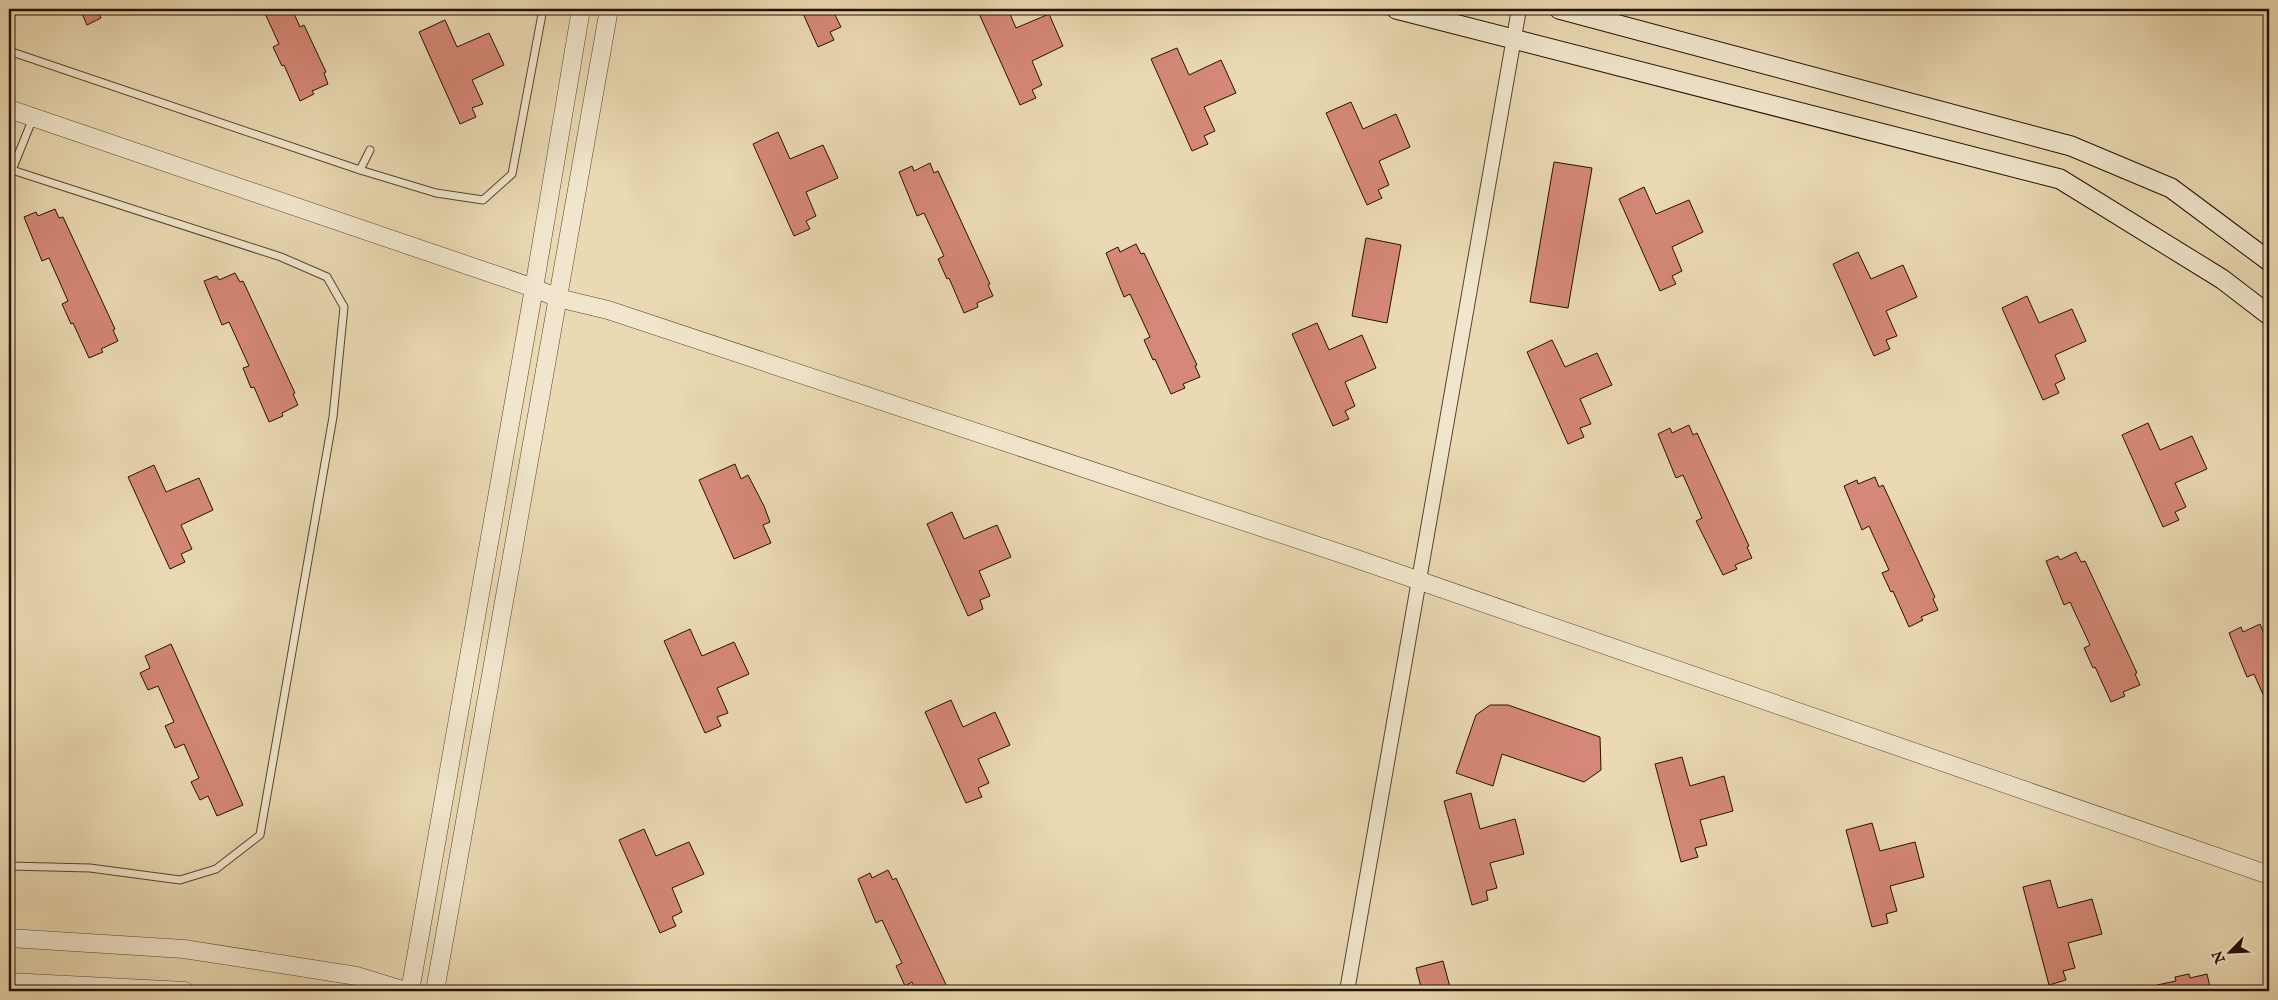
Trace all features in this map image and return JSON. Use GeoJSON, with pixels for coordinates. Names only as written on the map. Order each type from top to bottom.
{"type":"FeatureCollection","features":[{"type":"Feature","properties":{"kind":"main road"},"geometry":{"type":"LineString","coordinates":[[1396,9],[2060,179],[2222,279],[2269,315]]}},
{"type":"Feature","properties":{"kind":"main road"},"geometry":{"type":"LineString","coordinates":[[1559,9],[2071,146],[2171,188],[2269,261]]}},
{"type":"Feature","properties":{"kind":"street"},"geometry":{"type":"LineString","coordinates":[[410,991],[534,288],[581,9]]}},
{"type":"Feature","properties":{"kind":"street"},"geometry":{"type":"LineString","coordinates":[[435,991],[609,9]]}},
{"type":"Feature","properties":{"kind":"street"},"geometry":{"type":"LineString","coordinates":[[1347,991],[1519,9]]}},
{"type":"Feature","properties":{"kind":"street"},"geometry":{"type":"LineString","coordinates":[[9,109],[534,288],[558,298],[608,310],[1419,580],[2269,876]]}},
{"type":"Feature","properties":{"kind":"street"},"geometry":{"type":"LineString","coordinates":[[9,938],[184,949],[357,976],[406,991]]}},
{"type":"Feature","properties":{"kind":"street"},"geometry":{"type":"LineString","coordinates":[[9,982],[185,991]]}},
{"type":"Feature","properties":{"kind":"lane"},"geometry":{"type":"LineString","coordinates":[[9,51],[360,170],[436,193],[483,200],[512,174],[543,9]]}},
{"type":"Feature","properties":{"kind":"lane"},"geometry":{"type":"LineString","coordinates":[[9,866],[90,868],[180,880],[216,869],[260,835],[334,417],[344,307],[327,277],[281,257],[10,170],[33,118]]}},
{"type":"Feature","properties":{"kind":"lane"},"geometry":{"type":"LineString","coordinates":[[360,170],[370,150]]}},
{"type":"Feature","properties":{"kind":"building"},"geometry":{"type":"Polygon","coordinates":[[[80,9],[97,9],[101,18],[87,25],[80,9]]]}},
{"type":"Feature","properties":{"kind":"building"},"geometry":{"type":"Polygon","coordinates":[[[263,9],[292,9],[300,27],[304,25],[326,72],[324,73],[328,84],[312,91],[314,94],[300,101],[284,65],[282,66],[273,47],[279,44],[263,9]]]}},
{"type":"Feature","properties":{"kind":"building"},"geometry":{"type":"Polygon","coordinates":[[[801,9],[832,9],[841,27],[830,32],[834,40],[818,47],[801,9]]]}},
{"type":"Feature","properties":{"kind":"building"},"geometry":{"type":"Polygon","coordinates":[[[977,9],[1008,9],[1016,28],[1049,14],[1063,46],[1032,61],[1042,85],[1032,90],[1036,98],[1020,105],[977,9]]]}},
{"type":"Feature","properties":{"kind":"building"},"geometry":{"type":"Polygon","coordinates":[[[445,20],[457,47],[489,33],[504,65],[472,80],[483,104],[472,108],[476,117],[460,124],[419,32],[445,20]]]}},
{"type":"Feature","properties":{"kind":"building"},"geometry":{"type":"Polygon","coordinates":[[[1177,48],[1189,75],[1221,60],[1236,93],[1204,107],[1215,131],[1204,136],[1208,144],[1192,151],[1151,59],[1177,48]]]}},
{"type":"Feature","properties":{"kind":"building"},"geometry":{"type":"Polygon","coordinates":[[[1351,102],[1363,129],[1396,114],[1410,147],[1379,161],[1389,185],[1378,190],[1382,198],[1367,205],[1326,113],[1351,102]]]}},
{"type":"Feature","properties":{"kind":"building"},"geometry":{"type":"Polygon","coordinates":[[[778,132],[790,159],[823,145],[838,178],[806,192],[816,216],[806,221],[810,229],[794,236],[753,144],[778,132]]]}},
{"type":"Feature","properties":{"kind":"building"},"geometry":{"type":"Polygon","coordinates":[[[1554,162],[1592,168],[1568,308],[1530,302],[1554,162]]]}},
{"type":"Feature","properties":{"kind":"building"},"geometry":{"type":"Polygon","coordinates":[[[930,163],[934,173],[938,171],[990,284],[988,285],[993,296],[977,303],[978,307],[964,313],[949,278],[947,279],[938,259],[944,256],[924,213],[917,216],[899,172],[912,166],[914,171],[930,163]]]}},
{"type":"Feature","properties":{"kind":"building"},"geometry":{"type":"Polygon","coordinates":[[[1644,187],[1656,214],[1689,200],[1703,232],[1672,247],[1682,271],[1672,276],[1676,284],[1660,291],[1619,199],[1644,187]]]}},
{"type":"Feature","properties":{"kind":"building"},"geometry":{"type":"Polygon","coordinates":[[[55,209],[59,218],[63,217],[115,329],[113,330],[118,341],[101,349],[103,352],[89,358],[62,304],[68,301],[49,258],[42,261],[24,217],[36,212],[38,216],[55,209]]]}},
{"type":"Feature","properties":{"kind":"building"},"geometry":{"type":"Polygon","coordinates":[[[1366,238],[1401,245],[1387,323],[1352,316],[1366,238]]]}},
{"type":"Feature","properties":{"kind":"building"},"geometry":{"type":"Polygon","coordinates":[[[1136,244],[1141,254],[1144,253],[1197,365],[1195,366],[1200,377],[1183,384],[1185,388],[1171,394],[1144,340],[1150,337],[1130,294],[1124,297],[1106,253],[1118,247],[1120,252],[1136,244]]]}},
{"type":"Feature","properties":{"kind":"building"},"geometry":{"type":"Polygon","coordinates":[[[1858,252],[1871,279],[1903,265],[1917,297],[1886,311],[1897,336],[1886,340],[1890,349],[1874,356],[1833,264],[1858,252]]]}},
{"type":"Feature","properties":{"kind":"building"},"geometry":{"type":"Polygon","coordinates":[[[235,273],[240,282],[243,281],[295,393],[293,394],[298,405],[282,413],[283,416],[269,422],[254,387],[251,388],[243,368],[249,366],[229,322],[222,325],[204,281],[217,276],[219,280],[235,273]]]}},
{"type":"Feature","properties":{"kind":"building"},"geometry":{"type":"Polygon","coordinates":[[[2027,296],[2039,323],[2072,309],[2086,341],[2055,355],[2065,379],[2055,384],[2059,393],[2043,400],[2002,308],[2027,296]]]}},
{"type":"Feature","properties":{"kind":"building"},"geometry":{"type":"Polygon","coordinates":[[[1317,323],[1329,350],[1362,335],[1376,368],[1345,382],[1355,406],[1345,411],[1349,419],[1333,426],[1292,334],[1317,323]]]}},
{"type":"Feature","properties":{"kind":"building"},"geometry":{"type":"Polygon","coordinates":[[[1552,340],[1565,367],[1597,353],[1612,385],[1580,399],[1591,424],[1580,428],[1584,437],[1568,444],[1527,352],[1552,340]]]}},
{"type":"Feature","properties":{"kind":"building"},"geometry":{"type":"Polygon","coordinates":[[[2148,423],[2160,450],[2192,436],[2207,469],[2175,483],[2186,507],[2175,512],[2179,520],[2163,527],[2122,435],[2148,423]]]}},
{"type":"Feature","properties":{"kind":"building"},"geometry":{"type":"Polygon","coordinates":[[[1689,425],[1693,435],[1697,433],[1749,546],[1747,547],[1752,558],[1735,565],[1737,569],[1723,575],[1696,521],[1702,518],[1683,475],[1676,478],[1658,434],[1670,428],[1672,433],[1689,425]]]}},
{"type":"Feature","properties":{"kind":"building"},"geometry":{"type":"Polygon","coordinates":[[[735,464],[741,479],[748,475],[764,506],[770,522],[763,525],[771,543],[734,559],[699,480],[735,464]]]}},
{"type":"Feature","properties":{"kind":"building"},"geometry":{"type":"Polygon","coordinates":[[[154,465],[166,492],[199,478],[213,510],[181,525],[192,549],[181,554],[185,562],[170,569],[128,477],[154,465]]]}},
{"type":"Feature","properties":{"kind":"building"},"geometry":{"type":"Polygon","coordinates":[[[1875,477],[1879,487],[1883,485],[1935,597],[1933,599],[1938,610],[1921,617],[1923,620],[1909,627],[1893,591],[1891,592],[1882,573],[1889,570],[1869,526],[1862,530],[1844,486],[1857,480],[1858,484],[1875,477]]]}},
{"type":"Feature","properties":{"kind":"building"},"geometry":{"type":"Polygon","coordinates":[[[952,512],[964,539],[997,525],[1011,557],[979,571],[990,596],[980,600],[983,609],[968,616],[927,524],[952,512]]]}},
{"type":"Feature","properties":{"kind":"building"},"geometry":{"type":"Polygon","coordinates":[[[2076,552],[2081,562],[2085,561],[2137,673],[2135,674],[2140,685],[2123,692],[2125,696],[2111,702],[2084,648],[2090,645],[2070,602],[2064,605],[2046,561],[2058,556],[2060,560],[2076,552]]]}},
{"type":"Feature","properties":{"kind":"building"},"geometry":{"type":"Polygon","coordinates":[[[2260,624],[2264,634],[2269,632],[2269,708],[2254,674],[2247,677],[2229,633],[2241,627],[2243,632],[2260,624]]]}},
{"type":"Feature","properties":{"kind":"building"},"geometry":{"type":"Polygon","coordinates":[[[690,629],[702,656],[734,642],[749,674],[717,688],[728,713],[717,717],[721,726],[705,733],[664,641],[690,629]]]}},
{"type":"Feature","properties":{"kind":"building"},"geometry":{"type":"Polygon","coordinates":[[[171,644],[243,805],[217,816],[208,796],[200,800],[191,782],[199,778],[184,744],[175,748],[165,726],[174,722],[158,686],[148,690],[140,673],[150,668],[145,656],[171,644]]]}},
{"type":"Feature","properties":{"kind":"building"},"geometry":{"type":"Polygon","coordinates":[[[951,700],[963,727],[995,712],[1010,745],[978,759],[989,783],[978,788],[982,797],[966,803],[925,712],[951,700]]]}},
{"type":"Feature","properties":{"kind":"building"},"geometry":{"type":"Polygon","coordinates":[[[1490,705],[1508,705],[1600,737],[1601,770],[1584,782],[1502,754],[1493,786],[1456,773],[1476,715],[1490,705]]]}},
{"type":"Feature","properties":{"kind":"building"},"geometry":{"type":"Polygon","coordinates":[[[1682,757],[1690,786],[1724,776],[1733,811],[1700,820],[1707,845],[1695,848],[1698,857],[1681,862],[1655,764],[1682,757]]]}},
{"type":"Feature","properties":{"kind":"building"},"geometry":{"type":"Polygon","coordinates":[[[1471,793],[1480,829],[1515,819],[1524,854],[1490,863],[1497,888],[1486,891],[1488,900],[1472,905],[1444,801],[1471,793]]]}},
{"type":"Feature","properties":{"kind":"building"},"geometry":{"type":"Polygon","coordinates":[[[1872,823],[1880,851],[1915,842],[1924,877],[1890,886],[1897,911],[1886,914],[1888,923],[1872,927],[1846,830],[1872,823]]]}},
{"type":"Feature","properties":{"kind":"building"},"geometry":{"type":"Polygon","coordinates":[[[644,829],[656,856],[689,842],[704,874],[672,888],[682,912],[672,917],[676,926],[660,933],[619,840],[644,829]]]}},
{"type":"Feature","properties":{"kind":"building"},"geometry":{"type":"Polygon","coordinates":[[[888,870],[893,880],[896,878],[949,991],[917,991],[912,982],[905,986],[896,966],[902,963],[882,920],[876,923],[858,879],[870,873],[872,878],[888,870]]]}},
{"type":"Feature","properties":{"kind":"building"},"geometry":{"type":"Polygon","coordinates":[[[2050,880],[2058,908],[2092,899],[2102,934],[2068,943],[2075,968],[2063,971],[2066,980],[2049,985],[2023,887],[2050,880]]]}},
{"type":"Feature","properties":{"kind":"building"},"geometry":{"type":"Polygon","coordinates":[[[1443,961],[1451,991],[1422,991],[1416,968],[1443,961]]]}},
{"type":"Feature","properties":{"kind":"building"},"geometry":{"type":"Polygon","coordinates":[[[2189,974],[2190,978],[2207,974],[2211,991],[2157,991],[2157,985],[2176,981],[2175,977],[2189,974]]]}}]}
